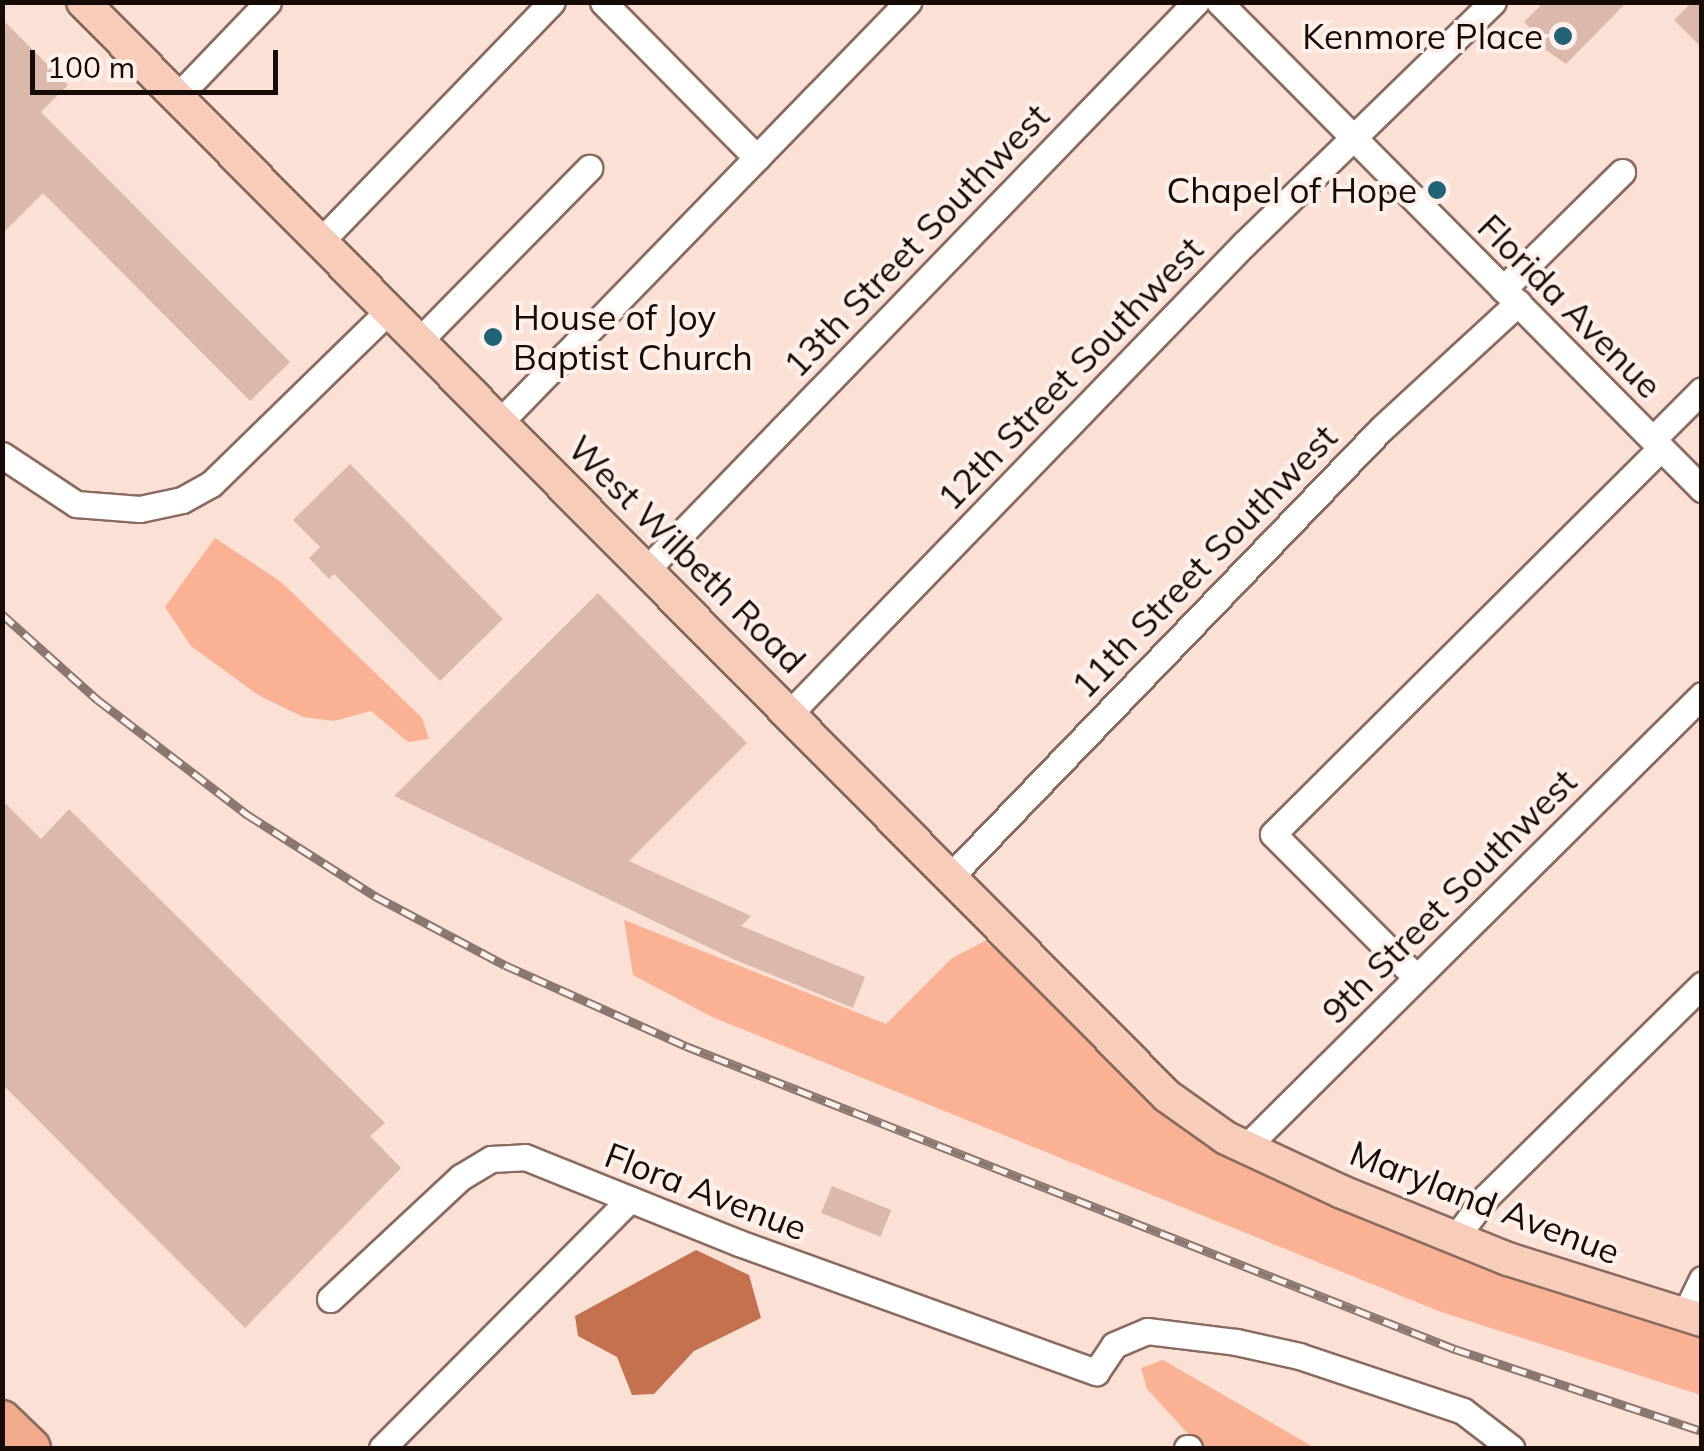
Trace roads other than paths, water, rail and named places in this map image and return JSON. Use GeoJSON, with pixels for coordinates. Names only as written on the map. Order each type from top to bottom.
{"type":"FeatureCollection","features":[{"type":"Feature","properties":{"kind":"highway"},"geometry":{"type":"LineString","coordinates":[[2,1420],[32,1448]]}},
{"type":"Feature","properties":{"kind":"main road","name":"West Wilbeth Road"},"geometry":{"type":"LineString","coordinates":[[84,2],[1167,1096],[1246,1147]]}},
{"type":"Feature","properties":{"kind":"main road","name":"Maryland Avenue"},"geometry":{"type":"LineString","coordinates":[[1246,1147],[1455,1238],[1693,1318]]}},
{"type":"Feature","properties":{"kind":"street"},"geometry":{"type":"LineString","coordinates":[[178,96],[268,2]]}},
{"type":"Feature","properties":{"kind":"street"},"geometry":{"type":"LineString","coordinates":[[321,240],[552,2]]}},
{"type":"Feature","properties":{"kind":"street"},"geometry":{"type":"LineString","coordinates":[[603,2],[757,158]]}},
{"type":"Feature","properties":{"kind":"street"},"geometry":{"type":"LineString","coordinates":[[500,422],[908,2]]}},
{"type":"Feature","properties":{"kind":"street","name":"13th Street Southwest"},"geometry":{"type":"LineString","coordinates":[[646,570],[1196,2]]}},
{"type":"Feature","properties":{"kind":"street","name":"Florida Avenue"},"geometry":{"type":"LineString","coordinates":[[1219,2],[1702,488]]}},
{"type":"Feature","properties":{"kind":"street","name":"12th Street Southwest"},"geometry":{"type":"LineString","coordinates":[[789,714],[1351,136],[1493,2]]}},
{"type":"Feature","properties":{"kind":"street"},"geometry":{"type":"LineString","coordinates":[[419,341],[589,168]]}},
{"type":"Feature","properties":{"kind":"street","name":"11th Street Southwest"},"geometry":{"type":"LineString","coordinates":[[950,878],[1510,296],[1622,172]]}},
{"type":"Feature","properties":{"kind":"street"},"geometry":{"type":"LineString","coordinates":[[2,455],[76,504],[140,509],[182,500],[212,484],[389,310]]}},
{"type":"Feature","properties":{"kind":"street"},"geometry":{"type":"LineString","coordinates":[[1416,977],[1273,834],[1657,443],[1702,390]]}},
{"type":"Feature","properties":{"kind":"street","name":"9th Street Southwest"},"geometry":{"type":"LineString","coordinates":[[1246,1147],[1702,695]]}},
{"type":"Feature","properties":{"kind":"street"},"geometry":{"type":"LineString","coordinates":[[1455,1238],[1486,1198],[1702,985]]}},
{"type":"Feature","properties":{"kind":"street","name":"Flora Avenue"},"geometry":{"type":"LineString","coordinates":[[330,1299],[447,1188],[491,1159],[525,1156],[630,1199],[1096,1372],[1114,1344],[1147,1331],[1236,1342],[1300,1356],[1463,1411],[1511,1448]]}},
{"type":"Feature","properties":{"kind":"street"},"geometry":{"type":"LineString","coordinates":[[382,1448],[630,1199]]}},
{"type":"Feature","properties":{"kind":"street"},"geometry":{"type":"LineString","coordinates":[[1693,1318],[1702,1280]]}},
{"type":"Feature","properties":{"kind":"railway"},"geometry":{"type":"LineString","coordinates":[[2,614],[98,700],[248,815],[375,896],[505,965],[686,1046],[1455,1349],[1702,1431]]}},
{"type":"Feature","properties":{"kind":"place","name":"Kenmore Place"},"geometry":{"type":"Point","coordinates":[1563,36]}},
{"type":"Feature","properties":{"kind":"place","name":"Chapel of Hope"},"geometry":{"type":"Point","coordinates":[1437,190]}},
{"type":"Feature","properties":{"kind":"place","name":"House of Joy Baptist Church"},"geometry":{"type":"Point","coordinates":[493,337]}}]}
